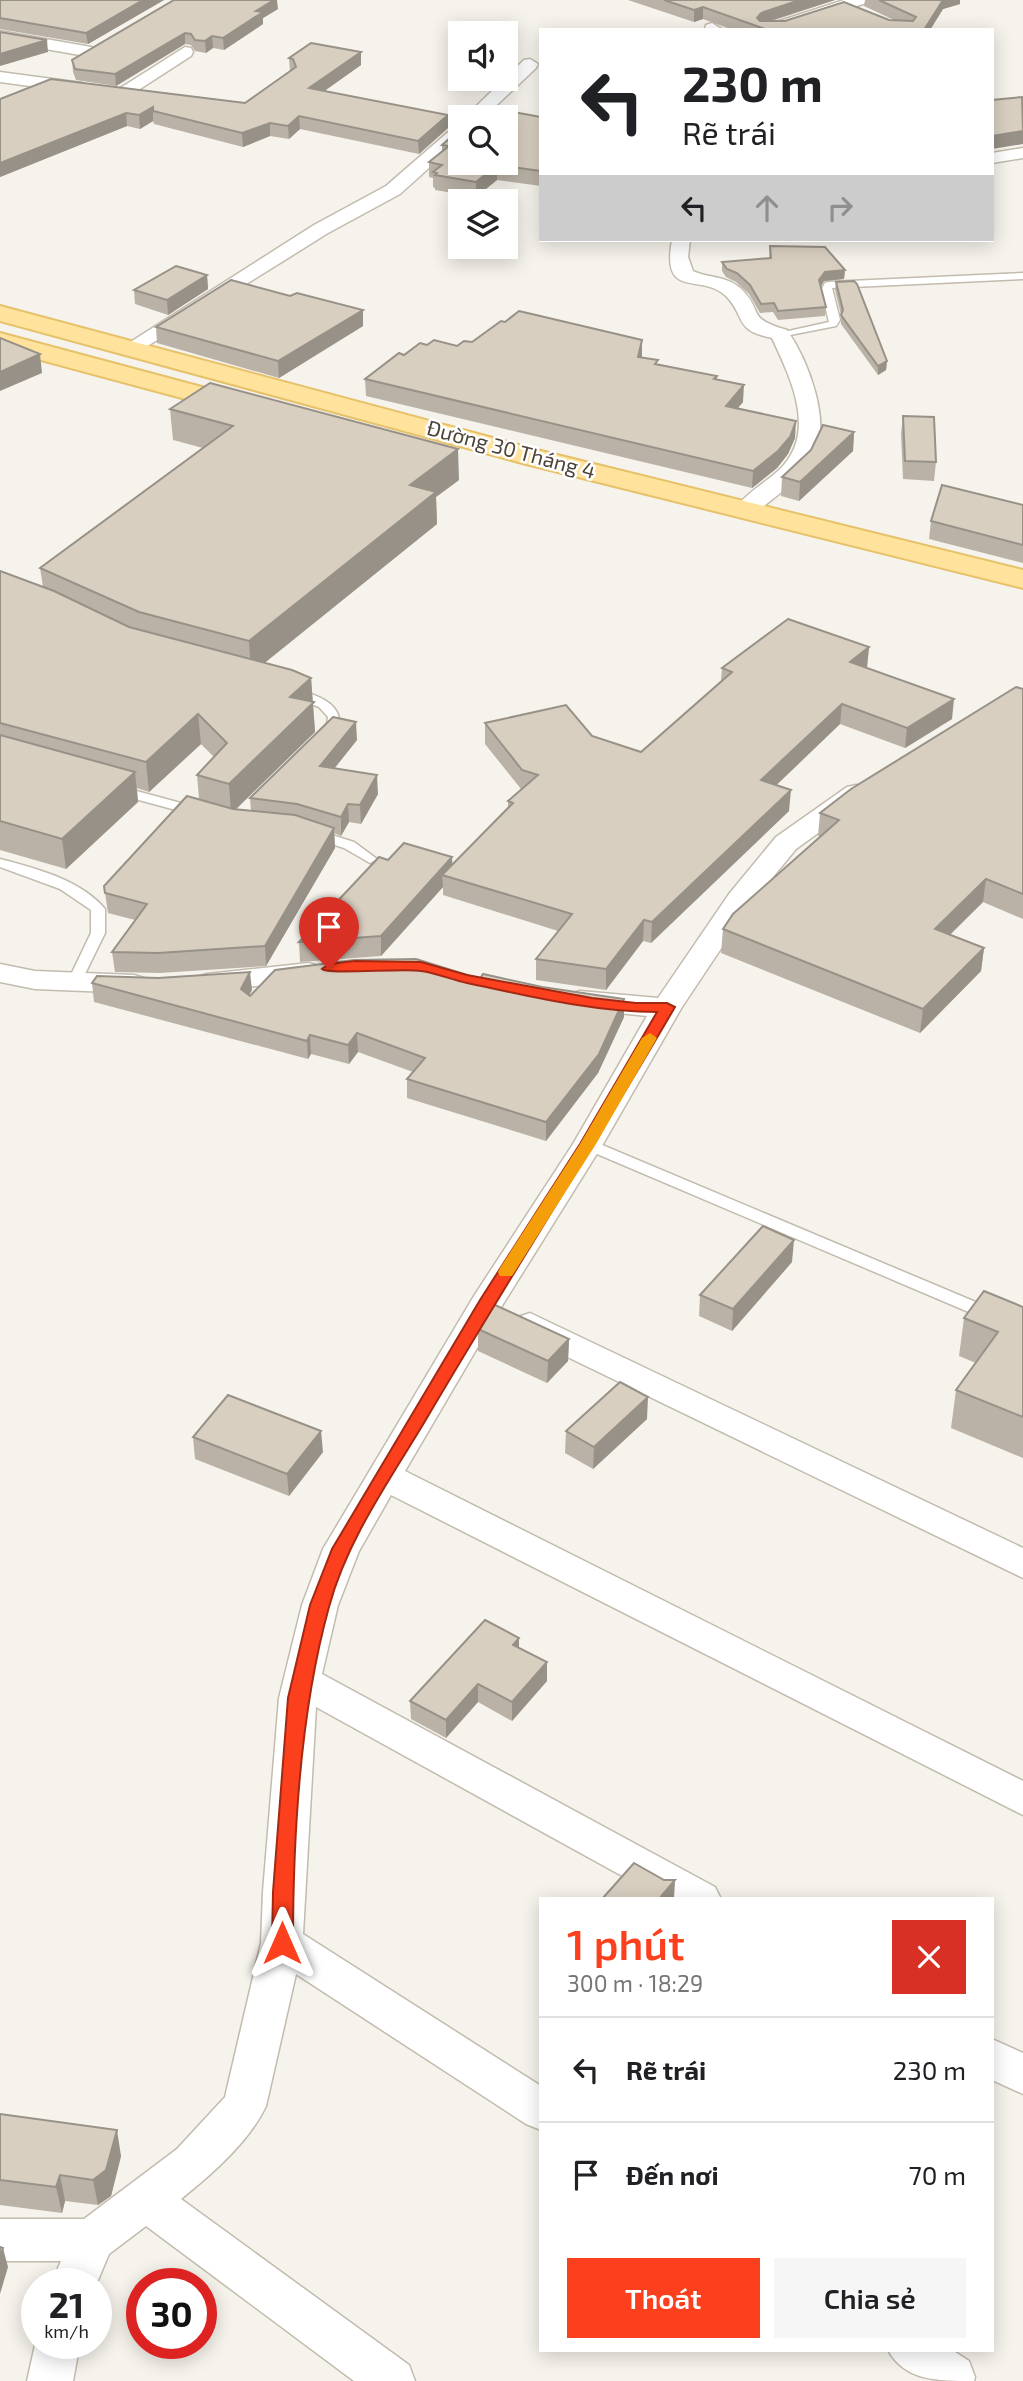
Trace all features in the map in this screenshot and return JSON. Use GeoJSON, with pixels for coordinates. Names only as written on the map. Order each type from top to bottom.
{"type":"FeatureCollection","features":[{"type":"Feature","properties":{"kind":"main road","name":"Đường 30 Tháng 4"},"geometry":{"type":"LineString","coordinates":[[0,313],[512,452],[1023,579]]}},
{"type":"Feature","properties":{"kind":"main road"},"geometry":{"type":"LineString","coordinates":[[0,341],[285,418],[332,402]]}},
{"type":"Feature","properties":{"kind":"main road","name":"Đường 30 Tháng 4"},"geometry":{"type":"LineString","coordinates":[[335,430],[584,489],[1023,601]]}},
{"type":"Feature","properties":{"kind":"street"},"geometry":{"type":"LineString","coordinates":[[773,28],[860,0]]}},
{"type":"Feature","properties":{"kind":"street"},"geometry":{"type":"LineString","coordinates":[[843,5],[868,16]]}},
{"type":"Feature","properties":{"kind":"street"},"geometry":{"type":"LineString","coordinates":[[0,36],[96,48],[39,82]]}},
{"type":"Feature","properties":{"kind":"street"},"geometry":{"type":"LineString","coordinates":[[107,92],[185,52]]}},
{"type":"Feature","properties":{"kind":"street"},"geometry":{"type":"LineString","coordinates":[[487,105],[530,64]]}},
{"type":"Feature","properties":{"kind":"street"},"geometry":{"type":"LineString","coordinates":[[0,77],[145,97]]}},
{"type":"Feature","properties":{"kind":"street"},"geometry":{"type":"LineString","coordinates":[[131,348],[321,229],[393,190],[448,142]]}},
{"type":"Feature","properties":{"kind":"street"},"geometry":{"type":"LineString","coordinates":[[994,158],[1023,153]]}},
{"type":"Feature","properties":{"kind":"street"},"geometry":{"type":"LineString","coordinates":[[681,242],[678,261],[684,272],[692,279],[726,287],[758,328],[780,334],[802,379],[812,438],[801,458],[745,510]]}},
{"type":"Feature","properties":{"kind":"street"},"geometry":{"type":"LineString","coordinates":[[81,2268],[92,2240],[193,2162],[244,2106],[282,1943],[283,1892],[298,1698],[320,1605],[341,1549],[486,1304],[588,1144],[667,1007],[739,900],[786,843],[838,804],[883,776]]}},
{"type":"Feature","properties":{"kind":"street"},"geometry":{"type":"LineString","coordinates":[[0,973],[35,980],[170,984],[251,980],[342,967]]}},
{"type":"Feature","properties":{"kind":"street"},"geometry":{"type":"LineString","coordinates":[[553,995],[636,1007],[667,1007]]}},
{"type":"Feature","properties":{"kind":"street"},"geometry":{"type":"LineString","coordinates":[[486,1304],[1023,1564]]}},
{"type":"Feature","properties":{"kind":"street"},"geometry":{"type":"LineString","coordinates":[[384,1476],[1023,1799]]}},
{"type":"Feature","properties":{"kind":"street"},"geometry":{"type":"LineString","coordinates":[[302,1681],[697,1897]]}},
{"type":"Feature","properties":{"kind":"street"},"geometry":{"type":"LineString","coordinates":[[282,1943],[539,2109]]}},
{"type":"Feature","properties":{"kind":"street"},"geometry":{"type":"LineString","coordinates":[[994,2059],[1023,2075]]}},
{"type":"Feature","properties":{"kind":"street"},"geometry":{"type":"LineString","coordinates":[[147,2200],[392,2381]]}},
{"type":"Feature","properties":{"kind":"street"},"geometry":{"type":"LineString","coordinates":[[0,2240],[92,2240]]}},
{"type":"Feature","properties":{"kind":"street"},"geometry":{"type":"LineString","coordinates":[[914,2352],[952,2377]]}},
{"type":"Feature","properties":{"kind":"street"},"geometry":{"type":"LineString","coordinates":[[50,2381],[54,2359]]}},
{"type":"Feature","properties":{"kind":"lane"},"geometry":{"type":"LineString","coordinates":[[780,334],[832,324],[835,320],[826,290],[828,285],[1023,276]]}},
{"type":"Feature","properties":{"kind":"lane"},"geometry":{"type":"LineString","coordinates":[[281,689],[323,704],[334,716],[333,725],[314,745]]}},
{"type":"Feature","properties":{"kind":"lane"},"geometry":{"type":"LineString","coordinates":[[105,786],[209,815]]}},
{"type":"Feature","properties":{"kind":"lane"},"geometry":{"type":"LineString","coordinates":[[299,828],[349,845],[370,859]]}},
{"type":"Feature","properties":{"kind":"lane"},"geometry":{"type":"LineString","coordinates":[[0,863],[84,895],[98,909],[98,933],[75,981]]}},
{"type":"Feature","properties":{"kind":"lane"},"geometry":{"type":"LineString","coordinates":[[588,1144],[991,1315]]}},
{"type":"Feature","properties":{"kind":"building"},"geometry":{"type":"Polygon","coordinates":[[[0,0],[143,0],[86,33],[0,18],[0,0]]]}},
{"type":"Feature","properties":{"kind":"building"},"geometry":{"type":"Polygon","coordinates":[[[174,0],[274,0],[256,11],[263,12],[223,38],[212,36],[205,41],[195,40],[191,34],[185,33],[115,74],[75,69],[72,60],[174,0]]]}},
{"type":"Feature","properties":{"kind":"building"},"geometry":{"type":"Polygon","coordinates":[[[664,0],[800,0],[761,13],[757,18],[760,21],[785,21],[844,2],[889,20],[913,21],[916,17],[879,0],[943,0],[925,28],[762,28],[703,7],[694,10],[664,0]]]}},
{"type":"Feature","properties":{"kind":"building"},"geometry":{"type":"Polygon","coordinates":[[[0,32],[47,40],[0,54],[0,32]]]}},
{"type":"Feature","properties":{"kind":"building"},"geometry":{"type":"Polygon","coordinates":[[[311,43],[361,52],[309,88],[448,115],[418,141],[299,116],[288,126],[270,123],[242,133],[153,111],[153,107],[139,115],[126,113],[0,163],[0,99],[51,79],[245,103],[296,67],[293,59],[289,58],[311,43]]]}},
{"type":"Feature","properties":{"kind":"building"},"geometry":{"type":"Polygon","coordinates":[[[1022,97],[1023,131],[994,136],[994,100],[1022,97]]]}},
{"type":"Feature","properties":{"kind":"building"},"geometry":{"type":"Polygon","coordinates":[[[518,113],[539,117],[539,171],[518,168],[518,113]]]}},
{"type":"Feature","properties":{"kind":"building"},"geometry":{"type":"Polygon","coordinates":[[[448,147],[448,175],[485,175],[476,182],[435,175],[437,173],[433,172],[442,165],[429,162],[448,147]]]}},
{"type":"Feature","properties":{"kind":"building"},"geometry":{"type":"Polygon","coordinates":[[[770,246],[825,247],[845,270],[825,272],[819,280],[826,307],[778,311],[774,303],[761,304],[750,285],[737,273],[727,269],[722,262],[771,258],[770,246]]]}},
{"type":"Feature","properties":{"kind":"building"},"geometry":{"type":"Polygon","coordinates":[[[176,266],[207,275],[167,300],[134,290],[176,266]]]}},
{"type":"Feature","properties":{"kind":"building"},"geometry":{"type":"Polygon","coordinates":[[[231,280],[290,296],[297,293],[363,310],[278,361],[156,327],[231,280]]]}},
{"type":"Feature","properties":{"kind":"building"},"geometry":{"type":"Polygon","coordinates":[[[854,281],[887,361],[878,366],[841,315],[843,310],[836,282],[854,281]]]}},
{"type":"Feature","properties":{"kind":"building"},"geometry":{"type":"Polygon","coordinates":[[[519,311],[642,340],[638,357],[658,360],[655,364],[717,376],[714,379],[744,385],[726,406],[796,421],[790,437],[778,451],[753,471],[365,379],[399,353],[404,355],[420,343],[427,345],[434,340],[457,346],[464,341],[472,342],[519,311]]]}},
{"type":"Feature","properties":{"kind":"building"},"geometry":{"type":"Polygon","coordinates":[[[0,338],[40,354],[0,372],[0,338]]]}},
{"type":"Feature","properties":{"kind":"building"},"geometry":{"type":"Polygon","coordinates":[[[210,383],[458,449],[410,485],[436,492],[249,641],[139,612],[40,568],[233,426],[170,409],[210,383]]]}},
{"type":"Feature","properties":{"kind":"building"},"geometry":{"type":"Polygon","coordinates":[[[903,416],[934,417],[936,462],[905,461],[903,416]]]}},
{"type":"Feature","properties":{"kind":"building"},"geometry":{"type":"Polygon","coordinates":[[[823,425],[854,432],[800,482],[782,477],[811,450],[823,425]]]}},
{"type":"Feature","properties":{"kind":"building"},"geometry":{"type":"Polygon","coordinates":[[[942,485],[1023,505],[1023,545],[931,521],[942,485]]]}},
{"type":"Feature","properties":{"kind":"building"},"geometry":{"type":"Polygon","coordinates":[[[0,571],[54,591],[129,627],[292,670],[311,678],[290,697],[314,702],[229,784],[197,775],[227,743],[198,714],[146,762],[0,723],[0,571]]]}},
{"type":"Feature","properties":{"kind":"building"},"geometry":{"type":"Polygon","coordinates":[[[788,619],[869,647],[850,662],[954,699],[907,728],[842,704],[761,780],[791,790],[652,922],[644,920],[606,969],[536,959],[572,914],[442,875],[513,803],[508,801],[538,775],[522,770],[485,723],[566,705],[592,736],[641,752],[732,672],[722,668],[788,619]]]}},
{"type":"Feature","properties":{"kind":"building"},"geometry":{"type":"Polygon","coordinates":[[[1016,687],[1023,689],[1023,894],[986,879],[935,929],[984,948],[923,1009],[723,929],[733,914],[839,820],[820,813],[851,789],[1016,687]]]}},
{"type":"Feature","properties":{"kind":"building"},"geometry":{"type":"Polygon","coordinates":[[[333,717],[356,722],[320,766],[377,775],[360,805],[348,804],[341,817],[297,804],[250,798],[333,717]]]}},
{"type":"Feature","properties":{"kind":"building"},"geometry":{"type":"Polygon","coordinates":[[[0,735],[135,772],[62,839],[0,821],[0,735]]]}},
{"type":"Feature","properties":{"kind":"building"},"geometry":{"type":"Polygon","coordinates":[[[187,796],[233,809],[295,815],[334,828],[265,946],[158,953],[112,952],[147,904],[105,893],[104,886],[187,796]]]}},
{"type":"Feature","properties":{"kind":"building"},"geometry":{"type":"Polygon","coordinates":[[[404,843],[452,857],[381,936],[299,942],[379,857],[388,860],[404,843]]]}},
{"type":"Feature","properties":{"kind":"building"},"geometry":{"type":"Polygon","coordinates":[[[416,959],[480,979],[483,974],[542,987],[624,999],[599,1054],[546,1122],[407,1079],[425,1058],[357,1033],[348,1045],[310,1035],[307,1041],[92,983],[97,976],[158,978],[250,972],[241,989],[250,996],[275,970],[354,960],[416,959]]]}},
{"type":"Feature","properties":{"kind":"building"},"geometry":{"type":"Polygon","coordinates":[[[763,1226],[794,1240],[733,1309],[700,1295],[763,1226]]]}},
{"type":"Feature","properties":{"kind":"building"},"geometry":{"type":"Polygon","coordinates":[[[984,1291],[1023,1307],[1023,1417],[956,1390],[998,1332],[964,1318],[984,1291]]]}},
{"type":"Feature","properties":{"kind":"building"},"geometry":{"type":"Polygon","coordinates":[[[493,1304],[569,1339],[548,1361],[478,1329],[493,1304]]]}},
{"type":"Feature","properties":{"kind":"building"},"geometry":{"type":"Polygon","coordinates":[[[620,1382],[648,1397],[594,1447],[566,1431],[620,1382]]]}},
{"type":"Feature","properties":{"kind":"building"},"geometry":{"type":"Polygon","coordinates":[[[228,1395],[321,1431],[287,1474],[193,1437],[228,1395]]]}},
{"type":"Feature","properties":{"kind":"building"},"geometry":{"type":"Polygon","coordinates":[[[485,1620],[519,1638],[513,1645],[547,1662],[512,1702],[478,1684],[446,1720],[410,1701],[485,1620]]]}},
{"type":"Feature","properties":{"kind":"building"},"geometry":{"type":"Polygon","coordinates":[[[634,1863],[664,1880],[675,1880],[661,1897],[604,1897],[634,1863]]]}},
{"type":"Feature","properties":{"kind":"building"},"geometry":{"type":"Polygon","coordinates":[[[0,2114],[117,2130],[106,2170],[93,2180],[60,2175],[56,2187],[0,2180],[0,2114]]]}},
{"type":"Feature","properties":{"kind":"slow traffic"},"geometry":{"type":"LineString","coordinates":[[506,1272],[588,1144],[650,1038]]}},
{"type":"Feature","properties":{"kind":"route"},"geometry":{"type":"LineString","coordinates":[[282,1943],[283,1892],[298,1698],[320,1605],[341,1549],[486,1304],[588,1144],[667,1007],[592,1002],[466,979],[421,966],[355,965],[329,969]]}}]}
